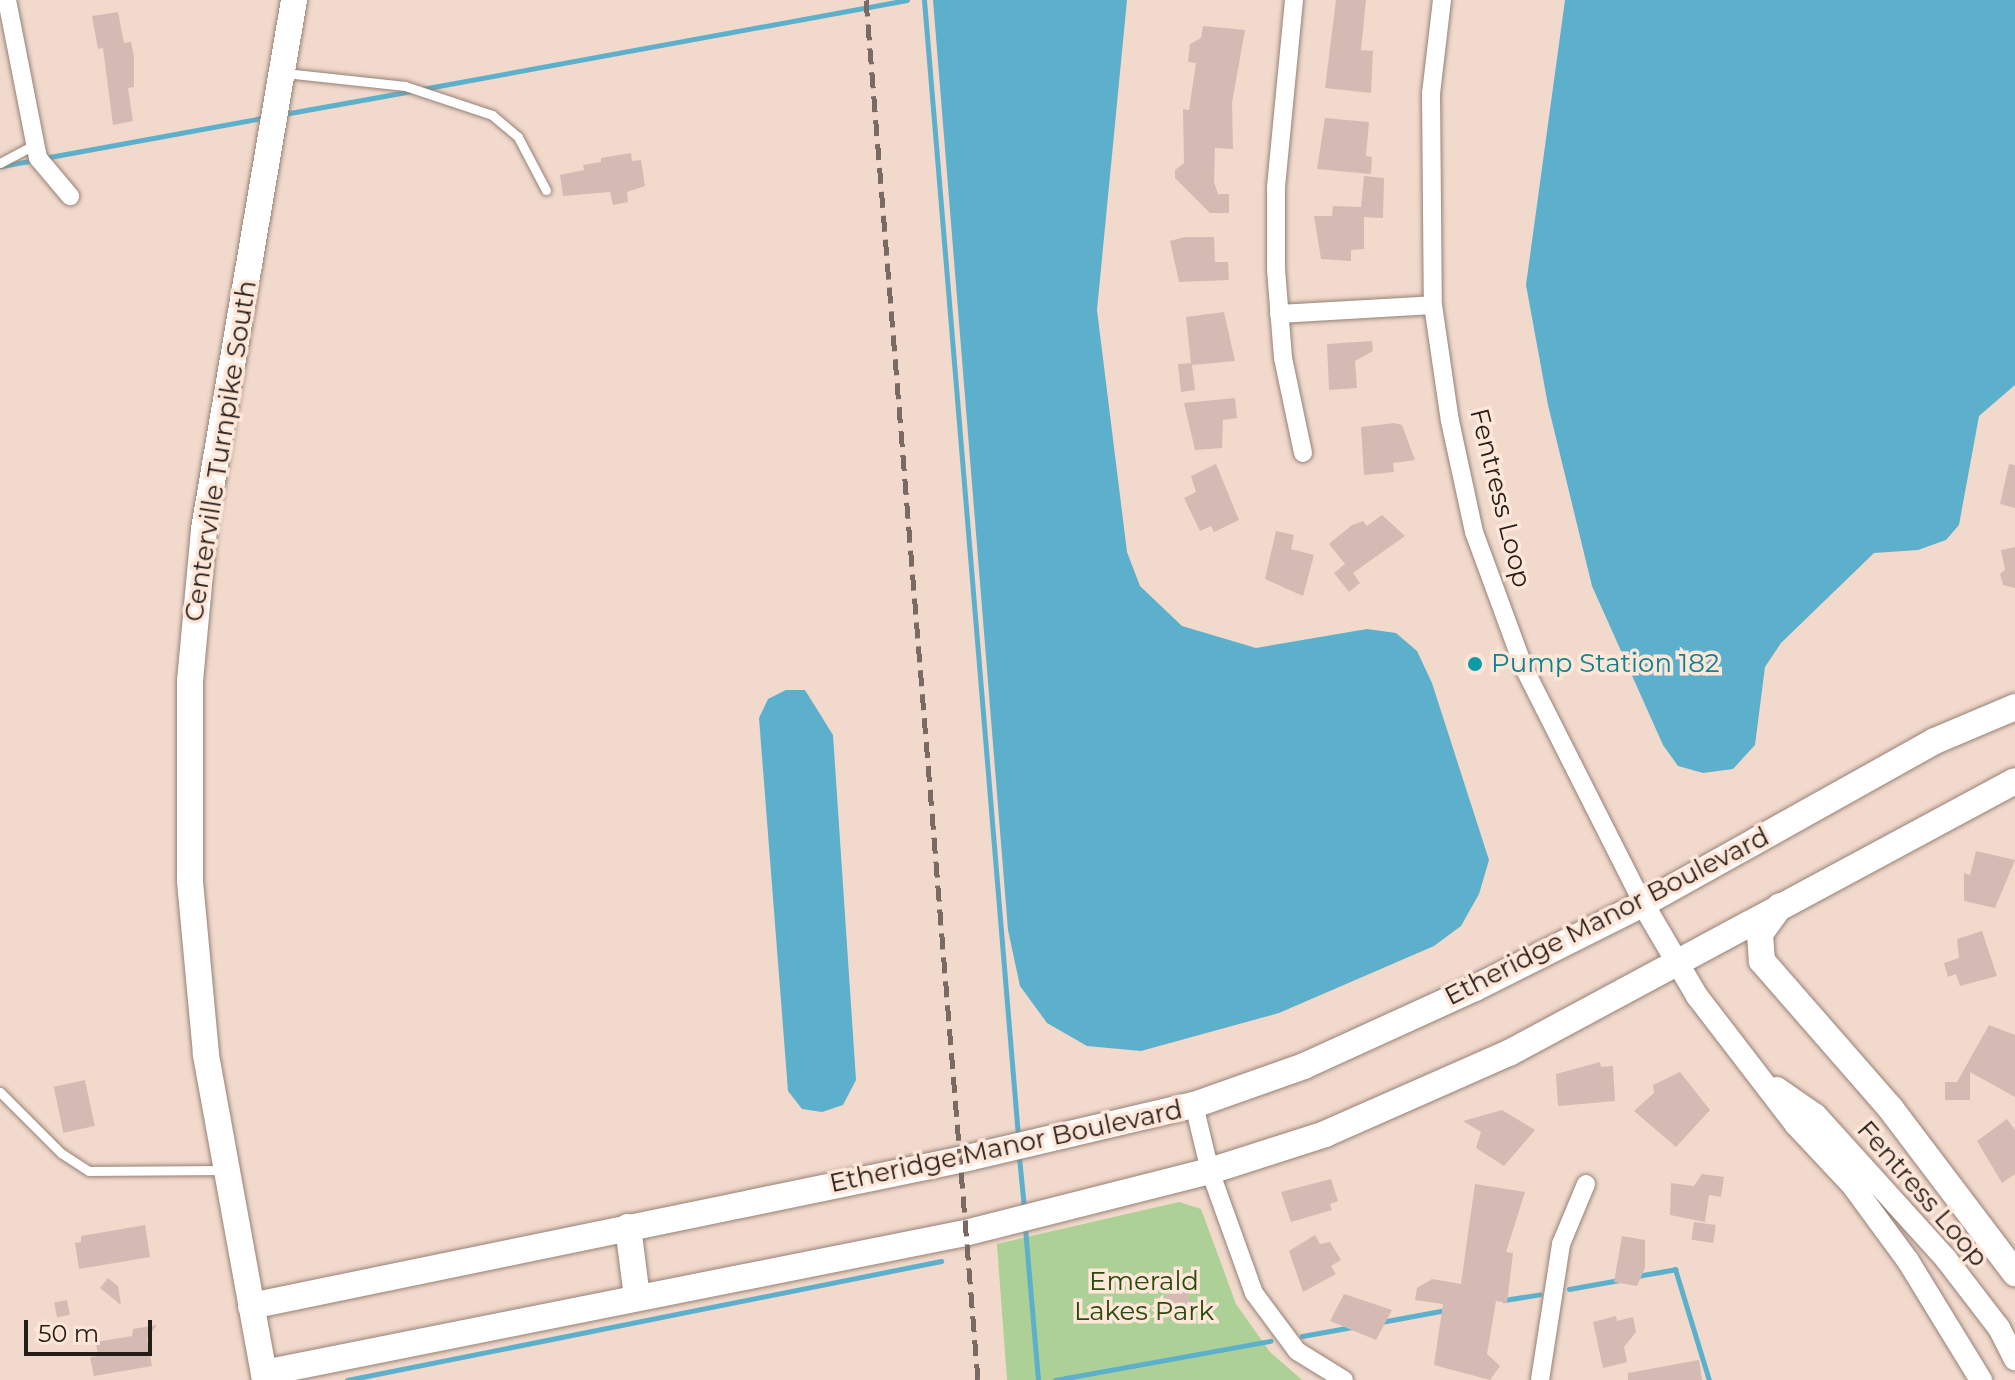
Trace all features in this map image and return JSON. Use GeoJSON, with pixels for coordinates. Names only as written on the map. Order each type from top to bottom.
{"type":"FeatureCollection","features":[{"type":"Feature","properties":{"kind":"main road","name":"Centerville Turnpike South"},"geometry":{"type":"LineString","coordinates":[[265,1376],[206,1054],[190,880],[190,681],[204,529],[294,0]]}},
{"type":"Feature","properties":{"kind":"main road","name":"Etheridge Manor Boulevard"},"geometry":{"type":"LineString","coordinates":[[251,1306],[1120,1125],[1194,1105],[1304,1066],[1643,904],[1935,741],[2015,707]]}},
{"type":"Feature","properties":{"kind":"main road"},"geometry":{"type":"LineString","coordinates":[[265,1376],[637,1297],[965,1233],[1210,1171],[1398,1104],[1509,1053],[1783,902],[2015,781]]}},
{"type":"Feature","properties":{"kind":"main road"},"geometry":{"type":"LineString","coordinates":[[1783,902],[1760,934],[1762,961],[1891,1109],[2015,1273]]}},
{"type":"Feature","properties":{"kind":"main road"},"geometry":{"type":"LineString","coordinates":[[628,1227],[637,1297]]}},
{"type":"Feature","properties":{"kind":"street"},"geometry":{"type":"LineString","coordinates":[[7,0],[38,158],[70,196]]}},
{"type":"Feature","properties":{"kind":"street"},"geometry":{"type":"LineString","coordinates":[[1294,0],[1276,188],[1279,314],[1303,453]]}},
{"type":"Feature","properties":{"kind":"street","name":"Fentress Loop"},"geometry":{"type":"LineString","coordinates":[[1442,0],[1431,93],[1433,305],[1465,490],[1503,621],[1674,963],[1768,1082],[1796,1125],[1853,1186],[1908,1261],[1981,1380]]}},
{"type":"Feature","properties":{"kind":"street"},"geometry":{"type":"LineString","coordinates":[[1279,314],[1433,305]]}},
{"type":"Feature","properties":{"kind":"street","name":"Fentress Loop"},"geometry":{"type":"LineString","coordinates":[[1768,1082],[1816,1115],[1946,1259],[1999,1328],[2015,1359]]}},
{"type":"Feature","properties":{"kind":"street"},"geometry":{"type":"LineString","coordinates":[[1194,1105],[1210,1171],[1241,1263],[1273,1325],[1297,1351],[1344,1380]]}},
{"type":"Feature","properties":{"kind":"street"},"geometry":{"type":"LineString","coordinates":[[1540,1380],[1561,1244],[1586,1184]]}},
{"type":"Feature","properties":{"kind":"lane"},"geometry":{"type":"LineString","coordinates":[[282,72],[405,86],[492,115],[518,137],[546,190]]}},
{"type":"Feature","properties":{"kind":"lane"},"geometry":{"type":"LineString","coordinates":[[0,163],[35,144]]}},
{"type":"Feature","properties":{"kind":"lane"},"geometry":{"type":"LineString","coordinates":[[0,1092],[61,1153],[89,1171],[226,1170]]}},
{"type":"Feature","properties":{"kind":"green space","name":"Emerald Lakes Park"},"geometry":{"type":"Polygon","coordinates":[[[1179,1202],[1201,1209],[1236,1304],[1270,1352],[1302,1380],[1007,1380],[997,1244],[1179,1202]]]}},
{"type":"Feature","properties":{"kind":"water"},"geometry":{"type":"Polygon","coordinates":[[[933,0],[1127,0],[1097,310],[1127,552],[1140,586],[1182,626],[1256,648],[1367,629],[1396,633],[1417,651],[1432,683],[1489,860],[1479,894],[1461,926],[1434,946],[1279,1013],[1141,1051],[1087,1046],[1047,1023],[1020,986],[1008,930],[933,0]]]}},
{"type":"Feature","properties":{"kind":"water"},"geometry":{"type":"Polygon","coordinates":[[[1565,0],[2015,0],[2015,385],[1979,416],[1959,525],[1946,540],[1918,550],[1874,553],[1781,643],[1765,667],[1755,745],[1733,769],[1703,773],[1678,766],[1663,745],[1592,586],[1548,405],[1526,285],[1565,0]]]}},
{"type":"Feature","properties":{"kind":"water"},"geometry":{"type":"Polygon","coordinates":[[[786,690],[805,690],[833,735],[856,1080],[843,1105],[822,1112],[802,1109],[788,1091],[759,718],[768,699],[786,690]]]}},
{"type":"Feature","properties":{"kind":"building"},"geometry":{"type":"Polygon","coordinates":[[[1336,0],[1366,0],[1361,50],[1373,51],[1371,93],[1325,88],[1336,0]]]}},
{"type":"Feature","properties":{"kind":"building"},"geometry":{"type":"Polygon","coordinates":[[[118,12],[124,43],[131,42],[134,57],[134,87],[128,88],[133,121],[113,125],[103,48],[98,49],[92,16],[118,12]]]}},
{"type":"Feature","properties":{"kind":"building"},"geometry":{"type":"Polygon","coordinates":[[[1203,26],[1245,30],[1232,103],[1233,149],[1215,148],[1214,182],[1218,194],[1229,194],[1229,213],[1210,213],[1175,178],[1175,170],[1184,163],[1183,109],[1189,110],[1196,63],[1188,62],[1190,44],[1201,38],[1203,26]]]}},
{"type":"Feature","properties":{"kind":"building"},"geometry":{"type":"Polygon","coordinates":[[[1325,118],[1369,122],[1366,156],[1372,157],[1371,174],[1317,169],[1325,118]]]}},
{"type":"Feature","properties":{"kind":"building"},"geometry":{"type":"Polygon","coordinates":[[[631,153],[632,161],[641,160],[645,186],[627,192],[628,202],[613,205],[610,192],[563,196],[560,175],[584,170],[583,165],[601,162],[601,158],[631,153]]]}},
{"type":"Feature","properties":{"kind":"building"},"geometry":{"type":"Polygon","coordinates":[[[1364,176],[1384,178],[1383,218],[1364,217],[1364,249],[1351,250],[1351,261],[1321,259],[1314,216],[1332,216],[1333,206],[1361,207],[1364,176]]]}},
{"type":"Feature","properties":{"kind":"building"},"geometry":{"type":"Polygon","coordinates":[[[1185,237],[1214,237],[1215,262],[1228,262],[1229,280],[1179,282],[1170,241],[1185,237]]]}},
{"type":"Feature","properties":{"kind":"building"},"geometry":{"type":"Polygon","coordinates":[[[1224,312],[1235,361],[1192,365],[1195,390],[1181,392],[1178,364],[1191,363],[1186,317],[1224,312]]]}},
{"type":"Feature","properties":{"kind":"building"},"geometry":{"type":"Polygon","coordinates":[[[1372,341],[1373,351],[1355,361],[1357,388],[1329,390],[1327,344],[1372,341]]]}},
{"type":"Feature","properties":{"kind":"building"},"geometry":{"type":"Polygon","coordinates":[[[1235,398],[1237,418],[1223,420],[1222,448],[1195,450],[1184,403],[1235,398]]]}},
{"type":"Feature","properties":{"kind":"building"},"geometry":{"type":"Polygon","coordinates":[[[1402,425],[1415,460],[1393,463],[1394,472],[1364,475],[1361,427],[1402,425]]]}},
{"type":"Feature","properties":{"kind":"building"},"geometry":{"type":"Polygon","coordinates":[[[1216,464],[1239,520],[1214,532],[1211,526],[1200,531],[1184,498],[1196,492],[1191,476],[1216,464]]]}},
{"type":"Feature","properties":{"kind":"building"},"geometry":{"type":"Polygon","coordinates":[[[2009,464],[2015,465],[2015,508],[2000,504],[2009,464]]]}},
{"type":"Feature","properties":{"kind":"building"},"geometry":{"type":"Polygon","coordinates":[[[1382,515],[1405,536],[1353,573],[1360,583],[1349,592],[1334,573],[1345,564],[1329,544],[1352,525],[1363,521],[1367,526],[1382,515]]]}},
{"type":"Feature","properties":{"kind":"building"},"geometry":{"type":"Polygon","coordinates":[[[1276,531],[1294,535],[1291,549],[1314,555],[1303,596],[1265,579],[1276,531]]]}},
{"type":"Feature","properties":{"kind":"building"},"geometry":{"type":"Polygon","coordinates":[[[2015,547],[2015,588],[2003,585],[2000,574],[2005,570],[2001,550],[2015,547]]]}},
{"type":"Feature","properties":{"kind":"building"},"geometry":{"type":"Polygon","coordinates":[[[1976,851],[2015,860],[1995,908],[1964,901],[1964,873],[1970,875],[1976,851]]]}},
{"type":"Feature","properties":{"kind":"building"},"geometry":{"type":"Polygon","coordinates":[[[1982,931],[1997,976],[1960,986],[1956,974],[1948,977],[1944,963],[1959,958],[1957,939],[1982,931]]]}},
{"type":"Feature","properties":{"kind":"building"},"geometry":{"type":"Polygon","coordinates":[[[1989,1025],[2015,1035],[2015,1097],[1970,1072],[1970,1100],[1945,1100],[1945,1082],[1957,1082],[1989,1025]]]}},
{"type":"Feature","properties":{"kind":"building"},"geometry":{"type":"Polygon","coordinates":[[[1600,1062],[1601,1067],[1613,1066],[1615,1101],[1558,1106],[1556,1074],[1600,1062]]]}},
{"type":"Feature","properties":{"kind":"building"},"geometry":{"type":"Polygon","coordinates":[[[1680,1072],[1710,1110],[1676,1147],[1634,1111],[1654,1093],[1653,1085],[1680,1072]]]}},
{"type":"Feature","properties":{"kind":"building"},"geometry":{"type":"Polygon","coordinates":[[[85,1080],[95,1126],[63,1133],[54,1087],[85,1080]]]}},
{"type":"Feature","properties":{"kind":"building"},"geometry":{"type":"Polygon","coordinates":[[[1502,1110],[1535,1130],[1504,1166],[1476,1148],[1481,1132],[1463,1121],[1502,1110]]]}},
{"type":"Feature","properties":{"kind":"building"},"geometry":{"type":"Polygon","coordinates":[[[2007,1119],[2015,1130],[2015,1174],[2002,1183],[1977,1141],[2007,1119]]]}},
{"type":"Feature","properties":{"kind":"building"},"geometry":{"type":"Polygon","coordinates":[[[1702,1174],[1724,1177],[1721,1197],[1709,1195],[1705,1222],[1670,1215],[1671,1183],[1694,1186],[1702,1174]]]}},
{"type":"Feature","properties":{"kind":"building"},"geometry":{"type":"Polygon","coordinates":[[[1331,1179],[1338,1201],[1330,1204],[1332,1210],[1291,1222],[1281,1192],[1331,1179]]]}},
{"type":"Feature","properties":{"kind":"building"},"geometry":{"type":"Polygon","coordinates":[[[1475,1184],[1525,1192],[1506,1252],[1513,1253],[1507,1303],[1496,1301],[1487,1354],[1500,1366],[1490,1380],[1434,1365],[1443,1304],[1415,1300],[1417,1288],[1432,1279],[1461,1284],[1475,1184]]]}},
{"type":"Feature","properties":{"kind":"building"},"geometry":{"type":"Polygon","coordinates":[[[1694,1222],[1716,1225],[1713,1243],[1691,1240],[1694,1222]]]}},
{"type":"Feature","properties":{"kind":"building"},"geometry":{"type":"Polygon","coordinates":[[[145,1225],[150,1257],[79,1269],[75,1243],[81,1242],[81,1236],[145,1225]]]}},
{"type":"Feature","properties":{"kind":"building"},"geometry":{"type":"Polygon","coordinates":[[[1315,1235],[1320,1244],[1330,1242],[1341,1260],[1331,1266],[1336,1274],[1303,1292],[1289,1251],[1315,1235]]]}},
{"type":"Feature","properties":{"kind":"building"},"geometry":{"type":"Polygon","coordinates":[[[1622,1236],[1645,1240],[1645,1268],[1637,1286],[1614,1282],[1622,1236]]]}},
{"type":"Feature","properties":{"kind":"building"},"geometry":{"type":"Polygon","coordinates":[[[108,1278],[118,1286],[121,1305],[100,1288],[108,1278]]]}},
{"type":"Feature","properties":{"kind":"building"},"geometry":{"type":"Polygon","coordinates":[[[1186,1289],[1191,1305],[1169,1312],[1164,1296],[1186,1289]]]}},
{"type":"Feature","properties":{"kind":"building"},"geometry":{"type":"Polygon","coordinates":[[[1344,1294],[1392,1310],[1376,1340],[1330,1321],[1344,1294]]]}},
{"type":"Feature","properties":{"kind":"building"},"geometry":{"type":"Polygon","coordinates":[[[67,1300],[70,1315],[57,1317],[54,1302],[67,1300]]]}},
{"type":"Feature","properties":{"kind":"building"},"geometry":{"type":"Polygon","coordinates":[[[1616,1316],[1617,1321],[1633,1317],[1636,1332],[1624,1347],[1627,1362],[1603,1368],[1593,1322],[1616,1316]]]}},
{"type":"Feature","properties":{"kind":"building"},"geometry":{"type":"Polygon","coordinates":[[[157,1325],[147,1338],[152,1366],[94,1376],[90,1357],[98,1356],[96,1342],[132,1336],[133,1329],[157,1325]]]}},
{"type":"Feature","properties":{"kind":"building"},"geometry":{"type":"Polygon","coordinates":[[[1699,1360],[1702,1380],[1628,1380],[1628,1373],[1699,1360]]]}},
{"type":"Feature","properties":{"kind":"waterway"},"geometry":{"type":"LineString","coordinates":[[422,89],[907,0]]}},
{"type":"Feature","properties":{"kind":"waterway"},"geometry":{"type":"LineString","coordinates":[[924,0],[1018,1137]]}},
{"type":"Feature","properties":{"kind":"waterway"},"geometry":{"type":"LineString","coordinates":[[284,114],[412,91]]}},
{"type":"Feature","properties":{"kind":"waterway"},"geometry":{"type":"LineString","coordinates":[[44,158],[267,117]]}},
{"type":"Feature","properties":{"kind":"waterway"},"geometry":{"type":"LineString","coordinates":[[1,166],[34,160]]}},
{"type":"Feature","properties":{"kind":"waterway"},"geometry":{"type":"LineString","coordinates":[[1019,1157],[1024,1208]]}},
{"type":"Feature","properties":{"kind":"waterway"},"geometry":{"type":"LineString","coordinates":[[1025,1228],[1038,1380]]}},
{"type":"Feature","properties":{"kind":"waterway"},"geometry":{"type":"LineString","coordinates":[[347,1380],[941,1261]]}},
{"type":"Feature","properties":{"kind":"waterway"},"geometry":{"type":"LineString","coordinates":[[1637,1276],[1675,1269],[1709,1380]]}},
{"type":"Feature","properties":{"kind":"waterway"},"geometry":{"type":"LineString","coordinates":[[1569,1289],[1619,1280]]}},
{"type":"Feature","properties":{"kind":"waterway"},"geometry":{"type":"LineString","coordinates":[[1504,1300],[1540,1294]]}},
{"type":"Feature","properties":{"kind":"waterway"},"geometry":{"type":"LineString","coordinates":[[1381,1322],[1446,1310]]}},
{"type":"Feature","properties":{"kind":"waterway"},"geometry":{"type":"LineString","coordinates":[[1302,1336],[1352,1327]]}},
{"type":"Feature","properties":{"kind":"waterway"},"geometry":{"type":"LineString","coordinates":[[1055,1380],[1270,1341]]}},
{"type":"Feature","properties":{"kind":"railway"},"geometry":{"type":"LineString","coordinates":[[866,0],[978,1380]]}},
{"type":"Feature","properties":{"kind":"place","name":"Pump Station 182"},"geometry":{"type":"Point","coordinates":[1475,664]}}]}
